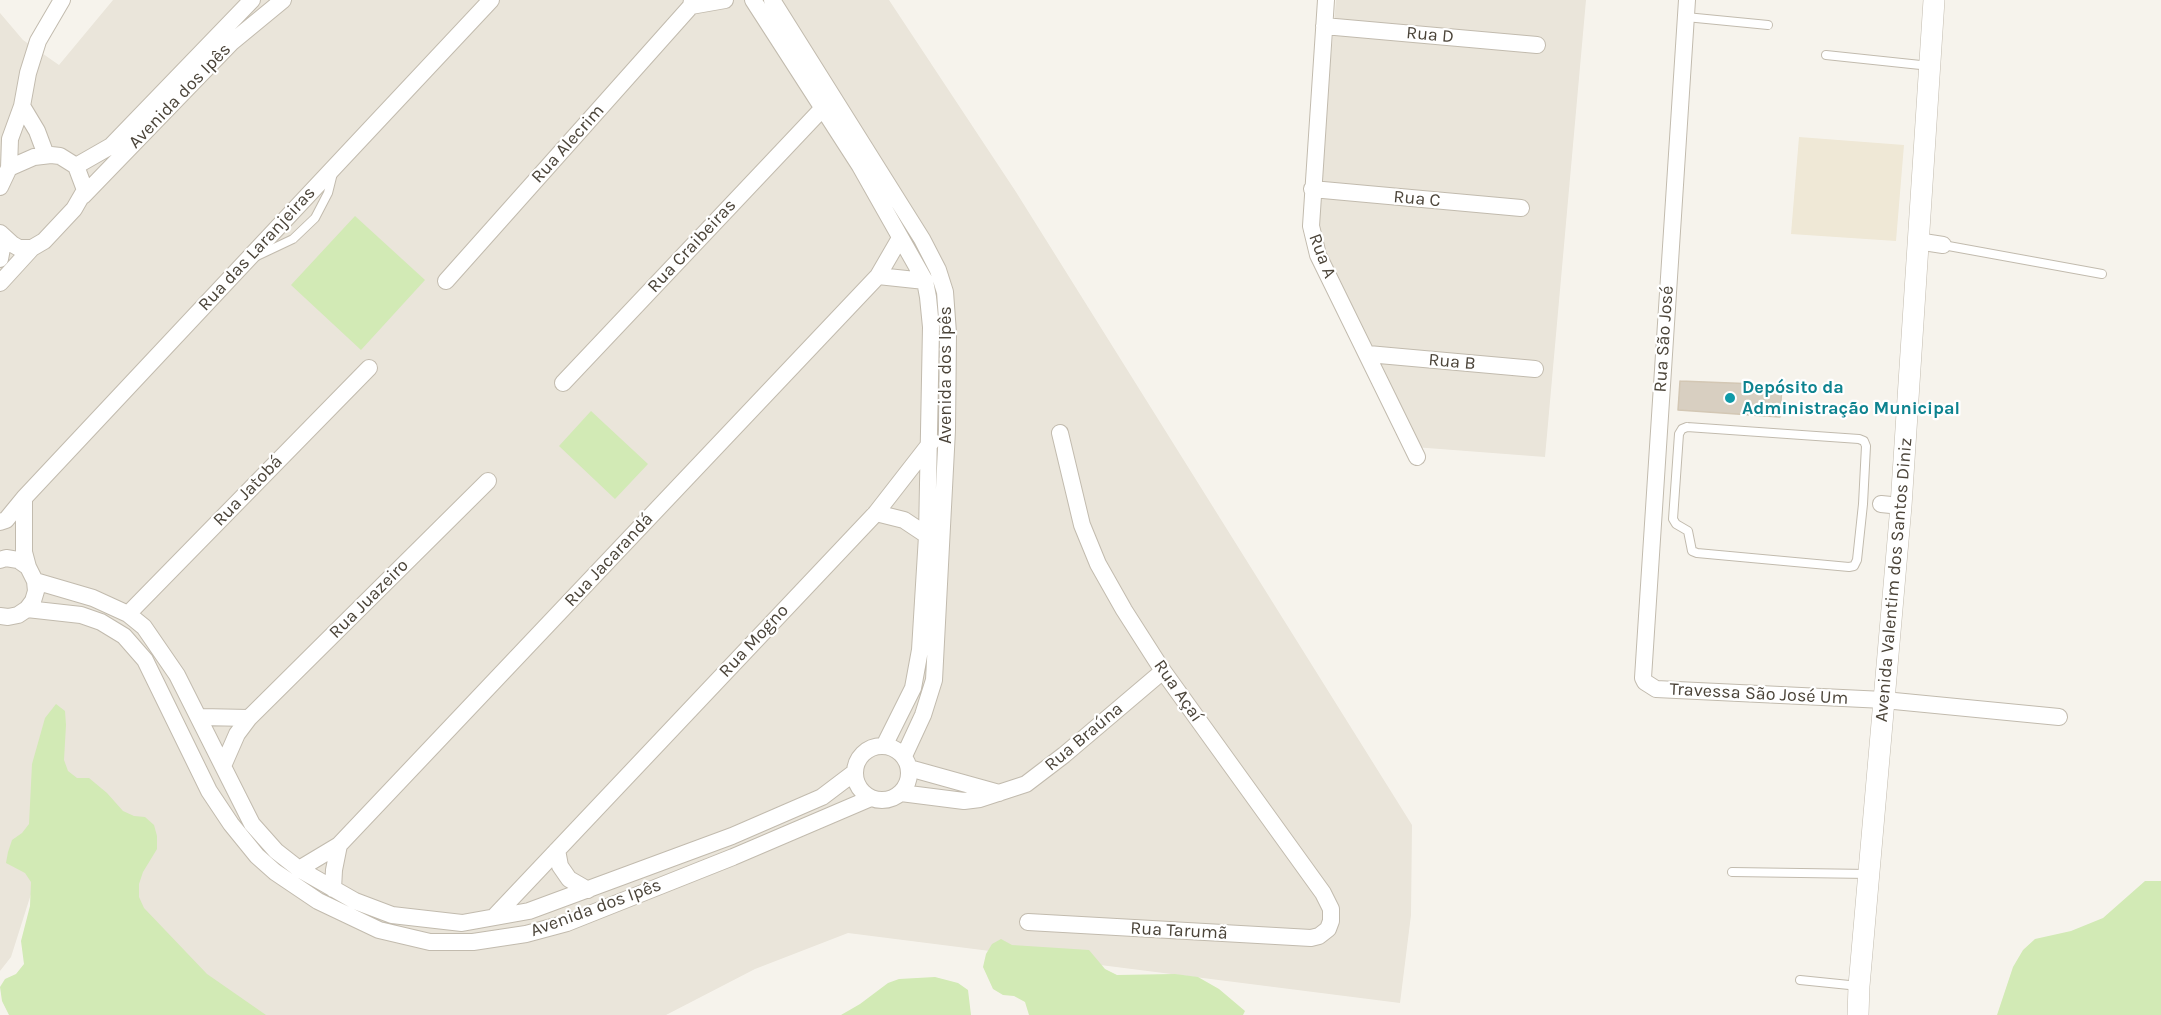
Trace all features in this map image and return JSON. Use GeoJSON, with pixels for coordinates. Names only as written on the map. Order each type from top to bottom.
{"type":"FeatureCollection","features":[{"type":"Feature","properties":{"kind":"street"},"geometry":{"type":"LineString","coordinates":[[3,176],[10,139],[22,106],[28,73],[39,41],[62,0]]}},
{"type":"Feature","properties":{"kind":"street","name":"Avenida dos Ipês"},"geometry":{"type":"LineString","coordinates":[[76,166],[111,146],[252,0]]}},
{"type":"Feature","properties":{"kind":"street","name":"Avenida dos Ipês"},"geometry":{"type":"LineString","coordinates":[[0,284],[32,248],[44,241],[83,196],[232,42],[282,0]]}},
{"type":"Feature","properties":{"kind":"street","name":"Rua Alecrim"},"geometry":{"type":"LineString","coordinates":[[446,281],[691,3],[724,0]]}},
{"type":"Feature","properties":{"kind":"street","name":"Avenida dos Ipês"},"geometry":{"type":"LineString","coordinates":[[27,609],[81,615],[101,622],[124,636],[145,660],[209,791],[231,824],[257,856],[275,873],[318,901],[379,930],[430,942],[473,942],[526,934],[567,923],[734,857],[871,798],[881,801],[892,799],[901,793],[909,780],[907,762],[934,680],[935,540],[929,443],[931,327],[925,281],[860,166],[753,0]]}},
{"type":"Feature","properties":{"kind":"street","name":"Avenida dos Ipês"},"geometry":{"type":"LineString","coordinates":[[0,560],[6,558],[18,560],[32,574],[128,614],[144,627],[170,665],[200,717],[252,824],[276,851],[299,869],[355,901],[392,915],[462,923],[529,911],[732,836],[822,796],[855,772],[857,761],[864,753],[873,747],[884,746],[913,688],[935,540],[947,429],[948,333],[945,292],[938,270],[922,239],[772,0]]}},
{"type":"Feature","properties":{"kind":"street","name":"Rua A"},"geometry":{"type":"LineString","coordinates":[[1326,0],[1311,226],[1318,255],[1417,457]]}},
{"type":"Feature","properties":{"kind":"street","name":"Rua São José"},"geometry":{"type":"LineString","coordinates":[[1643,678],[1687,0]]}},
{"type":"Feature","properties":{"kind":"street","name":"Avenida Valentim dos Santos Diniz"},"geometry":{"type":"LineString","coordinates":[[1858,1015],[1858,986],[1884,700],[1891,505],[1917,241],[1934,0]]}},
{"type":"Feature","properties":{"kind":"street","name":"Rua das Laranjeiras"},"geometry":{"type":"LineString","coordinates":[[2,524],[486,3]]}},
{"type":"Feature","properties":{"kind":"street","name":"Rua D"},"geometry":{"type":"LineString","coordinates":[[1324,26],[1537,45]]}},
{"type":"Feature","properties":{"kind":"street"},"geometry":{"type":"LineString","coordinates":[[22,106],[37,131],[46,154]]}},
{"type":"Feature","properties":{"kind":"street","name":"Rua Craibeiras"},"geometry":{"type":"LineString","coordinates":[[563,383],[822,109]]}},
{"type":"Feature","properties":{"kind":"street"},"geometry":{"type":"LineString","coordinates":[[3,176],[34,157],[46,154],[60,156],[76,166],[85,190],[83,196]]}},
{"type":"Feature","properties":{"kind":"street","name":"Rua C"},"geometry":{"type":"LineString","coordinates":[[1312,189],[1521,208]]}},
{"type":"Feature","properties":{"kind":"street"},"geometry":{"type":"LineString","coordinates":[[0,259],[2,236],[20,248],[32,248]]}},
{"type":"Feature","properties":{"kind":"street","name":"Rua Jacarandá"},"geometry":{"type":"LineString","coordinates":[[299,869],[339,844],[878,276],[900,238]]}},
{"type":"Feature","properties":{"kind":"street"},"geometry":{"type":"LineString","coordinates":[[1917,241],[1943,245]]}},
{"type":"Feature","properties":{"kind":"street"},"geometry":{"type":"LineString","coordinates":[[878,276],[925,281]]}},
{"type":"Feature","properties":{"kind":"street","name":"Rua B"},"geometry":{"type":"LineString","coordinates":[[1368,354],[1535,369]]}},
{"type":"Feature","properties":{"kind":"street","name":"Rua Jatobá"},"geometry":{"type":"LineString","coordinates":[[128,614],[369,368]]}},
{"type":"Feature","properties":{"kind":"street","name":"Rua Mogno"},"geometry":{"type":"LineString","coordinates":[[494,917],[876,513],[929,443],[947,429]]}},
{"type":"Feature","properties":{"kind":"street","name":"Rua Açaí"},"geometry":{"type":"LineString","coordinates":[[1060,433],[1083,525],[1098,564],[1124,610],[1163,670],[1323,893],[1331,909],[1328,929]]}},
{"type":"Feature","properties":{"kind":"street","name":"Rua Juazeiro"},"geometry":{"type":"LineString","coordinates":[[223,766],[237,734],[249,718],[488,481]]}},
{"type":"Feature","properties":{"kind":"street"},"geometry":{"type":"LineString","coordinates":[[3,619],[18,615],[27,609],[36,591],[24,552],[24,498]]}},
{"type":"Feature","properties":{"kind":"street"},"geometry":{"type":"LineString","coordinates":[[876,513],[904,520],[935,540]]}},
{"type":"Feature","properties":{"kind":"street","name":"Rua Braúna"},"geometry":{"type":"LineString","coordinates":[[901,793],[964,801],[1000,793],[1026,783],[1064,755],[1163,670]]}},
{"type":"Feature","properties":{"kind":"street","name":"Travessa São José Um"},"geometry":{"type":"LineString","coordinates":[[1643,678],[1648,685],[1656,689],[1884,700],[2059,717]]}},
{"type":"Feature","properties":{"kind":"street"},"geometry":{"type":"LineString","coordinates":[[200,717],[249,718]]}},
{"type":"Feature","properties":{"kind":"street"},"geometry":{"type":"LineString","coordinates":[[884,746],[895,749],[907,762],[1000,793]]}},
{"type":"Feature","properties":{"kind":"street"},"geometry":{"type":"LineString","coordinates":[[855,772],[856,783],[862,792],[871,798]]}},
{"type":"Feature","properties":{"kind":"street"},"geometry":{"type":"LineString","coordinates":[[333,889],[339,844]]}},
{"type":"Feature","properties":{"kind":"street"},"geometry":{"type":"LineString","coordinates":[[557,850],[560,866],[569,879],[588,890]]}},
{"type":"Feature","properties":{"kind":"street","name":"Rua Tarumã"},"geometry":{"type":"LineString","coordinates":[[1028,922],[1311,938],[1319,936],[1328,929]]}},
{"type":"Feature","properties":{"kind":"lane"},"geometry":{"type":"LineString","coordinates":[[1686,17],[1768,25]]}},
{"type":"Feature","properties":{"kind":"lane"},"geometry":{"type":"LineString","coordinates":[[1826,56],[1930,66]]}},
{"type":"Feature","properties":{"kind":"lane"},"geometry":{"type":"LineString","coordinates":[[1943,245],[2102,274]]}},
{"type":"Feature","properties":{"kind":"lane"},"geometry":{"type":"LineString","coordinates":[[1687,427],[1859,439],[1864,441],[1866,446],[1863,504],[1857,560],[1854,566],[1697,553],[1692,551],[1688,531],[1676,524],[1673,519],[1679,434],[1687,427]]}},
{"type":"Feature","properties":{"kind":"lane"},"geometry":{"type":"LineString","coordinates":[[1863,504],[1891,505]]}},
{"type":"Feature","properties":{"kind":"lane"},"geometry":{"type":"LineString","coordinates":[[1732,872],[1869,874]]}},
{"type":"Feature","properties":{"kind":"lane"},"geometry":{"type":"LineString","coordinates":[[1800,980],[1858,986]]}},
{"type":"Feature","properties":{"kind":"shaded area"},"geometry":{"type":"Polygon","coordinates":[[[113,0],[889,0],[1016,192],[1412,825],[1411,915],[1400,1003],[848,933],[755,969],[666,1015],[247,1015],[38,872],[11,957],[0,971],[0,13],[23,40],[59,65],[113,0]]]}},
{"type":"Feature","properties":{"kind":"shaded area"},"geometry":{"type":"Polygon","coordinates":[[[1336,0],[1586,0],[1545,457],[1414,447],[1314,251],[1336,0]]]}},
{"type":"Feature","properties":{"kind":"shaded area"},"geometry":{"type":"Polygon","coordinates":[[[1799,137],[1904,145],[1896,241],[1791,234],[1799,137]]]}},
{"type":"Feature","properties":{"kind":"green space"},"geometry":{"type":"Polygon","coordinates":[[[355,216],[425,280],[361,350],[291,285],[355,216]]]}},
{"type":"Feature","properties":{"kind":"green space"},"geometry":{"type":"Polygon","coordinates":[[[591,411],[648,464],[615,499],[559,446],[591,411]]]}},
{"type":"Feature","properties":{"kind":"green space"},"geometry":{"type":"Polygon","coordinates":[[[56,704],[65,711],[64,760],[68,771],[77,778],[89,778],[123,811],[134,816],[145,817],[154,825],[157,849],[143,872],[139,884],[139,897],[144,908],[207,974],[266,1015],[9,1015],[2,1001],[0,987],[5,979],[16,974],[24,964],[21,941],[30,906],[31,882],[25,873],[6,863],[12,840],[29,824],[32,764],[45,718],[56,704]]]}},
{"type":"Feature","properties":{"kind":"green space"},"geometry":{"type":"Polygon","coordinates":[[[2145,881],[2161,881],[2161,1015],[1997,1015],[2013,967],[2023,950],[2035,939],[2071,931],[2103,918],[2145,881]]]}},
{"type":"Feature","properties":{"kind":"green space"},"geometry":{"type":"Polygon","coordinates":[[[1001,939],[1012,945],[1089,950],[1105,969],[1117,975],[1175,974],[1198,977],[1219,989],[1245,1011],[1243,1015],[1029,1015],[1025,1002],[993,989],[983,967],[986,954],[992,944],[1001,939]]]}},
{"type":"Feature","properties":{"kind":"green space"},"geometry":{"type":"Polygon","coordinates":[[[935,977],[958,983],[968,990],[971,1015],[841,1015],[888,983],[899,979],[935,977]]]}},
{"type":"Feature","properties":{"kind":"building","name":"Depósito da Administração Municipal"},"geometry":{"type":"Polygon","coordinates":[[[1680,381],[1782,385],[1780,417],[1678,410],[1680,381]]]}},
{"type":"Feature","properties":{"kind":"place","name":"Depósito da Administração Municipal"},"geometry":{"type":"Point","coordinates":[1730,398]}}]}
